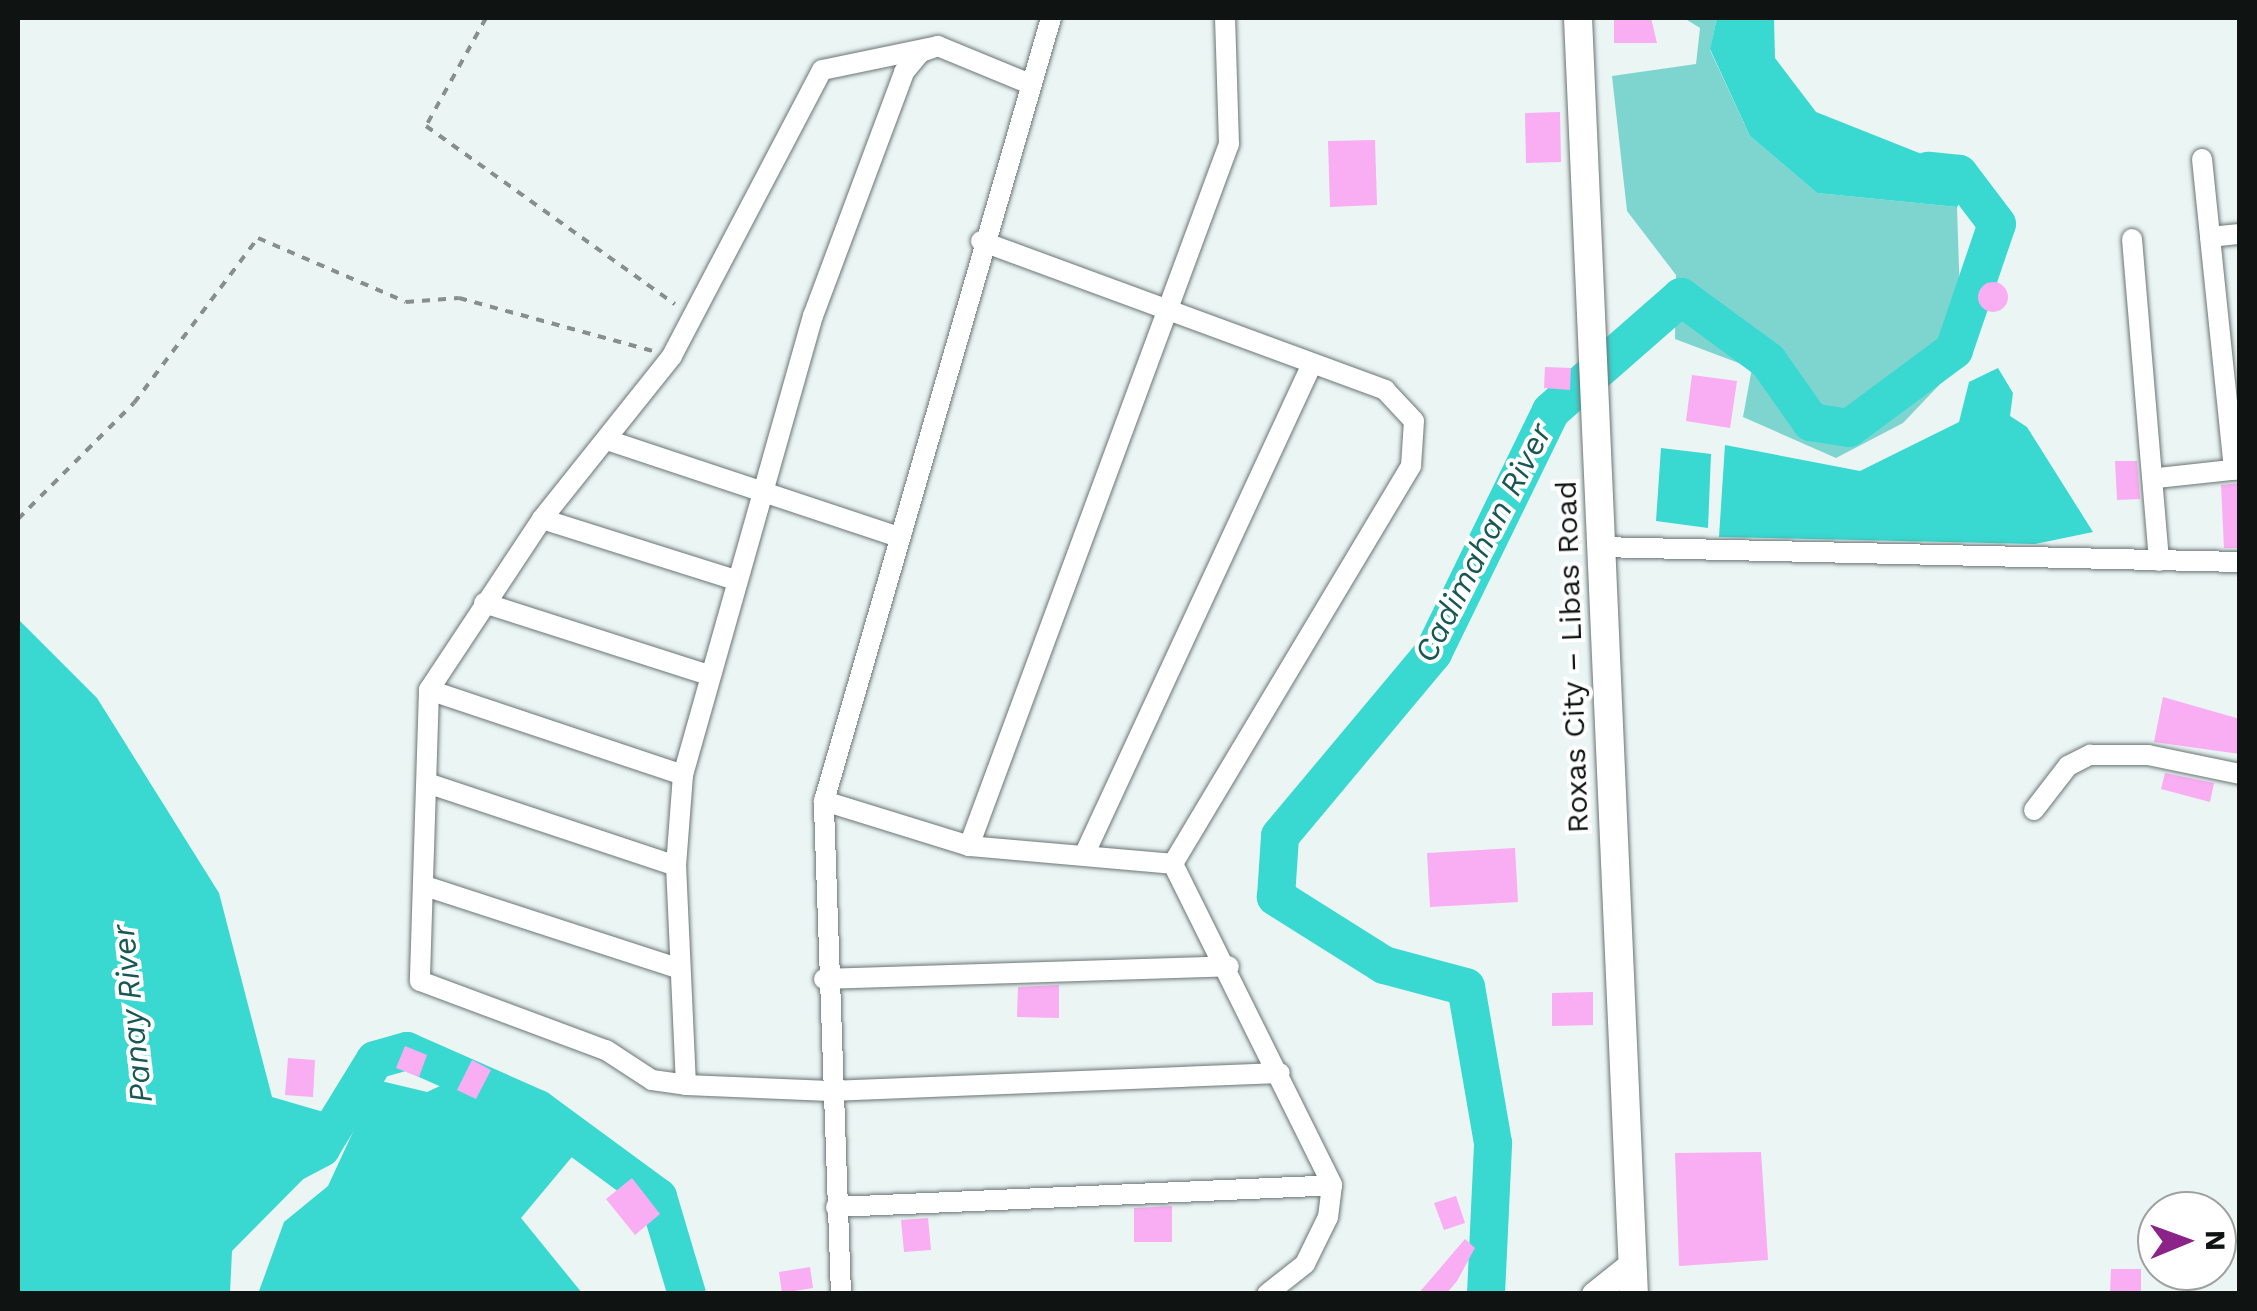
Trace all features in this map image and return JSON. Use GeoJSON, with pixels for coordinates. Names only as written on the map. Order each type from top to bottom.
{"type":"FeatureCollection","features":[{"type":"Feature","properties":{"kind":"main road","name":"Roxas City – Libas Road"},"geometry":{"type":"LineString","coordinates":[[1578,18],[1634,1294]]}},
{"type":"Feature","properties":{"kind":"street"},"geometry":{"type":"LineString","coordinates":[[841,1294],[824,980],[824,801],[896,536],[1052,18]]}},
{"type":"Feature","properties":{"kind":"street"},"geometry":{"type":"LineString","coordinates":[[969,846],[1228,144],[1225,18]]}},
{"type":"Feature","properties":{"kind":"street"},"geometry":{"type":"LineString","coordinates":[[686,1085],[676,866],[683,776],[708,675],[813,316],[904,72],[938,46]]}},
{"type":"Feature","properties":{"kind":"street"},"geometry":{"type":"LineString","coordinates":[[1030,84],[938,46],[822,70],[672,356],[542,519],[429,690],[420,981],[606,1050],[652,1080],[686,1085],[830,1091],[1280,1073]]}},
{"type":"Feature","properties":{"kind":"street"},"geometry":{"type":"LineString","coordinates":[[2157,478],[2237,469],[2202,158]]}},
{"type":"Feature","properties":{"kind":"street"},"geometry":{"type":"LineString","coordinates":[[2210,237],[2240,234]]}},
{"type":"Feature","properties":{"kind":"street"},"geometry":{"type":"LineString","coordinates":[[2132,239],[2157,478],[2159,561]]}},
{"type":"Feature","properties":{"kind":"street"},"geometry":{"type":"LineString","coordinates":[[982,241],[1168,313],[1385,390],[1414,421],[1411,466],[1173,864]]}},
{"type":"Feature","properties":{"kind":"street"},"geometry":{"type":"LineString","coordinates":[[1086,851],[1312,364]]}},
{"type":"Feature","properties":{"kind":"street"},"geometry":{"type":"LineString","coordinates":[[607,440],[896,536]]}},
{"type":"Feature","properties":{"kind":"street"},"geometry":{"type":"LineString","coordinates":[[542,519],[736,580]]}},
{"type":"Feature","properties":{"kind":"street"},"geometry":{"type":"LineString","coordinates":[[1599,547],[2240,562]]}},
{"type":"Feature","properties":{"kind":"street"},"geometry":{"type":"LineString","coordinates":[[484,603],[708,675]]}},
{"type":"Feature","properties":{"kind":"street"},"geometry":{"type":"LineString","coordinates":[[429,690],[683,776]]}},
{"type":"Feature","properties":{"kind":"street"},"geometry":{"type":"LineString","coordinates":[[2034,810],[2068,766],[2090,755],[2148,755],[2240,774]]}},
{"type":"Feature","properties":{"kind":"street"},"geometry":{"type":"LineString","coordinates":[[428,782],[676,866]]}},
{"type":"Feature","properties":{"kind":"street"},"geometry":{"type":"LineString","coordinates":[[824,801],[969,846],[1086,851],[1173,864]]}},
{"type":"Feature","properties":{"kind":"street"},"geometry":{"type":"LineString","coordinates":[[1173,864],[1229,966],[1332,1185],[1328,1217],[1304,1264],[1267,1294]]}},
{"type":"Feature","properties":{"kind":"street"},"geometry":{"type":"LineString","coordinates":[[425,886],[678,968]]}},
{"type":"Feature","properties":{"kind":"street"},"geometry":{"type":"LineString","coordinates":[[824,980],[1229,966]]}},
{"type":"Feature","properties":{"kind":"street"},"geometry":{"type":"LineString","coordinates":[[836,1207],[1332,1185]]}},
{"type":"Feature","properties":{"kind":"street"},"geometry":{"type":"LineString","coordinates":[[1594,1294],[1632,1263]]}},
{"type":"Feature","properties":{"kind":"path"},"geometry":{"type":"LineString","coordinates":[[486,18],[426,126],[692,316]]}},
{"type":"Feature","properties":{"kind":"path"},"geometry":{"type":"LineString","coordinates":[[18,520],[134,403],[258,238],[406,302],[459,298],[672,356]]}},
{"type":"Feature","properties":{"kind":"shaded area"},"geometry":{"type":"Polygon","coordinates":[[[1684,18],[1717,18],[1710,50],[1750,136],[1817,193],[1957,207],[1962,361],[1903,423],[1836,458],[1743,417],[1752,368],[1675,339],[1676,275],[1627,211],[1612,76],[1696,64],[1700,28],[1684,18]]]}},
{"type":"Feature","properties":{"kind":"water"},"geometry":{"type":"Polygon","coordinates":[[[1717,18],[1774,18],[1775,58],[1816,112],[1977,176],[1957,207],[1817,193],[1750,136],[1710,49],[1717,18]]]}},
{"type":"Feature","properties":{"kind":"water"},"geometry":{"type":"Polygon","coordinates":[[[1998,368],[2013,393],[2010,416],[2027,427],[2093,532],[2035,544],[1719,537],[1725,445],[1860,471],[1959,422],[1969,382],[1998,368]]]}},
{"type":"Feature","properties":{"kind":"water"},"geometry":{"type":"Polygon","coordinates":[[[1661,448],[1711,454],[1708,528],[1656,521],[1661,448]]]}},
{"type":"Feature","properties":{"kind":"water","name":"Panay River"},"geometry":{"type":"Polygon","coordinates":[[[18,619],[97,698],[219,893],[272,1097],[327,1113],[336,1146],[232,1251],[230,1293],[18,1293],[18,619]]]}},
{"type":"Feature","properties":{"kind":"water"},"geometry":{"type":"Polygon","coordinates":[[[464,1075],[586,1140],[521,1218],[582,1293],[258,1294],[284,1222],[328,1186],[377,1080],[427,1092],[464,1075]]]}},
{"type":"Feature","properties":{"kind":"building"},"geometry":{"type":"Polygon","coordinates":[[[1614,18],[1651,18],[1657,43],[1614,43],[1614,18]]]}},
{"type":"Feature","properties":{"kind":"building"},"geometry":{"type":"Polygon","coordinates":[[[1560,112],[1561,162],[1526,163],[1525,113],[1560,112]]]}},
{"type":"Feature","properties":{"kind":"building"},"geometry":{"type":"Polygon","coordinates":[[[1375,140],[1377,205],[1330,207],[1328,141],[1375,140]]]}},
{"type":"Feature","properties":{"kind":"building"},"geometry":{"type":"Polygon","coordinates":[[[1993,282],[2004,286],[2008,297],[2004,308],[1993,312],[1982,308],[1978,297],[1982,286],[1993,282]]]}},
{"type":"Feature","properties":{"kind":"building"},"geometry":{"type":"Polygon","coordinates":[[[1545,367],[1571,368],[1570,390],[1544,388],[1545,367]]]}},
{"type":"Feature","properties":{"kind":"building"},"geometry":{"type":"Polygon","coordinates":[[[1692,375],[1737,381],[1730,428],[1686,421],[1692,375]]]}},
{"type":"Feature","properties":{"kind":"building"},"geometry":{"type":"Polygon","coordinates":[[[2115,461],[2137,461],[2140,499],[2117,500],[2115,461]]]}},
{"type":"Feature","properties":{"kind":"building"},"geometry":{"type":"Polygon","coordinates":[[[2240,483],[2240,548],[2224,548],[2221,485],[2240,483]]]}},
{"type":"Feature","properties":{"kind":"building"},"geometry":{"type":"Polygon","coordinates":[[[2163,697],[2240,719],[2240,754],[2154,742],[2163,697]]]}},
{"type":"Feature","properties":{"kind":"building"},"geometry":{"type":"Polygon","coordinates":[[[2165,773],[2214,783],[2210,802],[2161,789],[2165,773]]]}},
{"type":"Feature","properties":{"kind":"building"},"geometry":{"type":"Polygon","coordinates":[[[1515,848],[1518,902],[1430,907],[1427,853],[1515,848]]]}},
{"type":"Feature","properties":{"kind":"building"},"geometry":{"type":"Polygon","coordinates":[[[1059,985],[1059,1018],[1017,1017],[1018,987],[1059,985]]]}},
{"type":"Feature","properties":{"kind":"building"},"geometry":{"type":"Polygon","coordinates":[[[1593,992],[1593,1025],[1552,1026],[1552,993],[1593,992]]]}},
{"type":"Feature","properties":{"kind":"building"},"geometry":{"type":"Polygon","coordinates":[[[405,1046],[427,1055],[419,1077],[396,1068],[405,1046]]]}},
{"type":"Feature","properties":{"kind":"building"},"geometry":{"type":"Polygon","coordinates":[[[288,1058],[315,1060],[313,1097],[285,1095],[288,1058]]]}},
{"type":"Feature","properties":{"kind":"building"},"geometry":{"type":"Polygon","coordinates":[[[472,1060],[491,1070],[476,1099],[457,1090],[472,1060]]]}},
{"type":"Feature","properties":{"kind":"building"},"geometry":{"type":"Polygon","coordinates":[[[1761,1152],[1768,1260],[1679,1266],[1675,1153],[1761,1152]]]}},
{"type":"Feature","properties":{"kind":"building"},"geometry":{"type":"Polygon","coordinates":[[[632,1178],[660,1214],[635,1235],[606,1199],[632,1178]]]}},
{"type":"Feature","properties":{"kind":"building"},"geometry":{"type":"Polygon","coordinates":[[[1456,1196],[1465,1223],[1444,1230],[1434,1203],[1456,1196]]]}},
{"type":"Feature","properties":{"kind":"building"},"geometry":{"type":"Polygon","coordinates":[[[1172,1206],[1172,1242],[1134,1242],[1134,1208],[1172,1206]]]}},
{"type":"Feature","properties":{"kind":"building"},"geometry":{"type":"Polygon","coordinates":[[[928,1218],[931,1250],[904,1252],[901,1220],[928,1218]]]}},
{"type":"Feature","properties":{"kind":"building"},"geometry":{"type":"Polygon","coordinates":[[[1465,1239],[1475,1248],[1446,1294],[1418,1294],[1465,1239]]]}},
{"type":"Feature","properties":{"kind":"building"},"geometry":{"type":"Polygon","coordinates":[[[810,1267],[813,1288],[782,1293],[779,1272],[810,1267]]]}},
{"type":"Feature","properties":{"kind":"building"},"geometry":{"type":"Polygon","coordinates":[[[2111,1269],[2137,1269],[2137,1291],[2141,1294],[2110,1294],[2111,1269]]]}},
{"type":"Feature","properties":{"kind":"waterway","name":"Cadimahan River"},"geometry":{"type":"LineString","coordinates":[[1486,1294],[1493,1143],[1466,987],[1384,965],[1276,897],[1280,836],[1433,653],[1551,411],[1681,297],[1768,361],[1811,422],[1849,428],[1954,350],[1997,224],[1959,174],[1928,171]]}},
{"type":"Feature","properties":{"kind":"waterway","name":"Cadimahan River"},"geometry":{"type":"LineString","coordinates":[[295,1162],[321,1148],[375,1060],[407,1051],[538,1109],[658,1197],[687,1294]]}}]}
